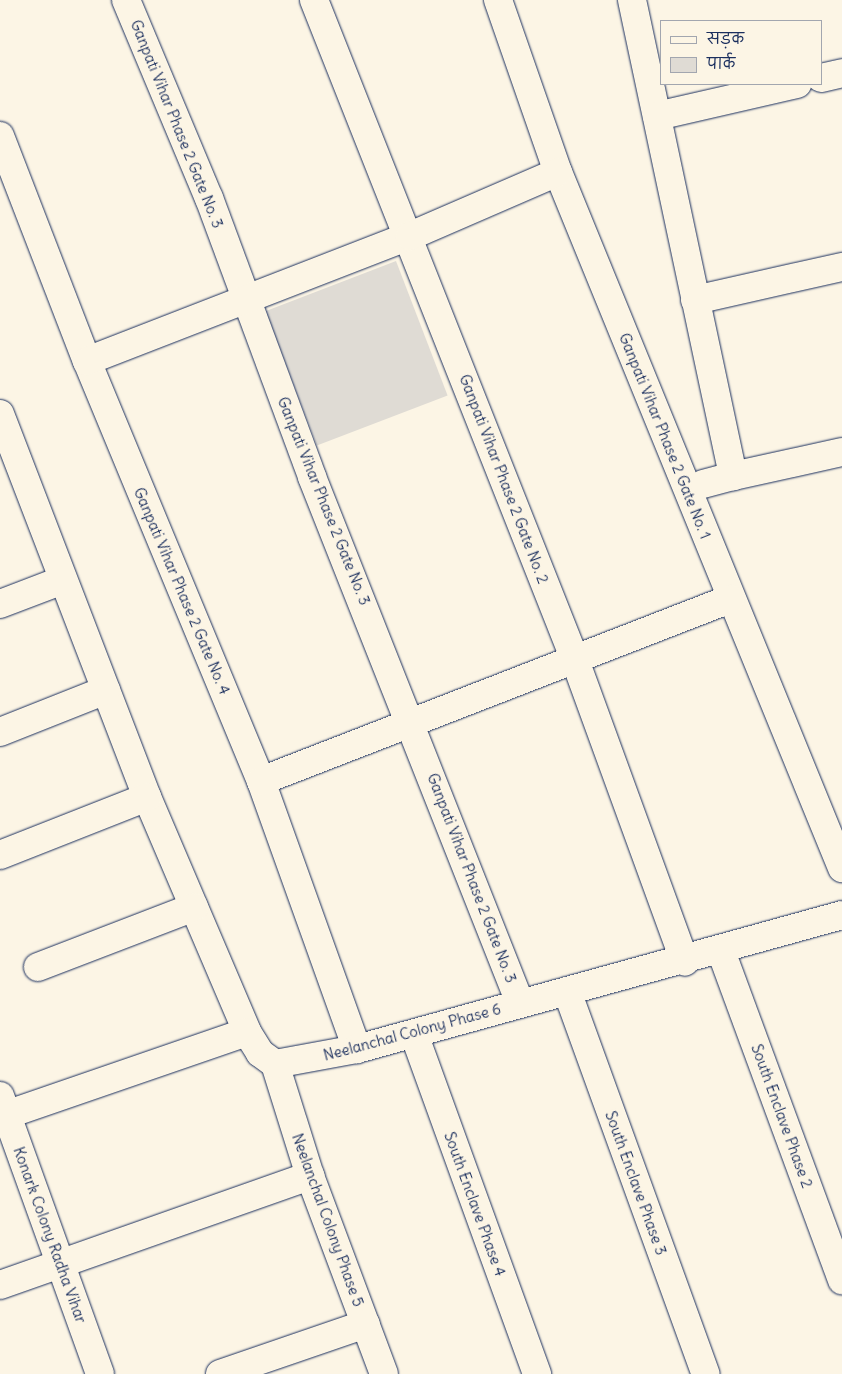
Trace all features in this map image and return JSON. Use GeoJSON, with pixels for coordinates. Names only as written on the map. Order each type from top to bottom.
{"type":"FeatureCollection","features":[{"type":"Feature","properties":{"kind":"street","name":"Ganpati Vihar Phase 2 Gate No. 3"},"geometry":{"type":"LineString","coordinates":[[126,0],[210,198],[245,299],[414,724],[520,1003]]}},
{"type":"Feature","properties":{"kind":"street","name":"Ganpati Vihar Phase 2 Gate No. 2"},"geometry":{"type":"LineString","coordinates":[[314,0],[410,236],[575,660],[685,962]]}},
{"type":"Feature","properties":{"kind":"street","name":"Ganpati Vihar Phase 2 Gate No. 1"},"geometry":{"type":"LineString","coordinates":[[498,0],[558,172],[730,599],[842,868]]}},
{"type":"Feature","properties":{"kind":"street"},"geometry":{"type":"LineString","coordinates":[[632,0],[733,476]]}},
{"type":"Feature","properties":{"kind":"street"},"geometry":{"type":"LineString","coordinates":[[822,78],[842,73]]}},
{"type":"Feature","properties":{"kind":"street"},"geometry":{"type":"LineString","coordinates":[[657,116],[793,85]]}},
{"type":"Feature","properties":{"kind":"street","name":"Ganpati Vihar Phase 2 Gate No. 4"},"geometry":{"type":"LineString","coordinates":[[0,136],[87,361],[261,781],[356,1049]]}},
{"type":"Feature","properties":{"kind":"street"},"geometry":{"type":"LineString","coordinates":[[87,361],[410,236],[558,172]]}},
{"type":"Feature","properties":{"kind":"street"},"geometry":{"type":"LineString","coordinates":[[695,300],[842,267]]}},
{"type":"Feature","properties":{"kind":"street"},"geometry":{"type":"LineString","coordinates":[[0,414],[8,456],[63,580],[147,797],[247,1032],[260,1053],[275,1064]]}},
{"type":"Feature","properties":{"kind":"street"},"geometry":{"type":"LineString","coordinates":[[703,484],[842,452]]}},
{"type":"Feature","properties":{"kind":"street"},"geometry":{"type":"LineString","coordinates":[[0,604],[63,580]]}},
{"type":"Feature","properties":{"kind":"street"},"geometry":{"type":"LineString","coordinates":[[261,781],[414,724],[730,599]]}},
{"type":"Feature","properties":{"kind":"street"},"geometry":{"type":"LineString","coordinates":[[0,732],[106,690]]}},
{"type":"Feature","properties":{"kind":"street"},"geometry":{"type":"LineString","coordinates":[[0,855],[147,797]]}},
{"type":"Feature","properties":{"kind":"street"},"geometry":{"type":"LineString","coordinates":[[38,966],[194,907]]}},
{"type":"Feature","properties":{"kind":"street","name":"Neelanchal Colony Phase 6"},"geometry":{"type":"LineString","coordinates":[[275,1064],[356,1049],[414,1034],[520,1003],[685,962],[842,915]]}},
{"type":"Feature","properties":{"kind":"street","name":"South Enclave Phase 2"},"geometry":{"type":"LineString","coordinates":[[721,951],[842,1280]]}},
{"type":"Feature","properties":{"kind":"street","name":"South Enclave Phase 3"},"geometry":{"type":"LineString","coordinates":[[567,991],[706,1374]]}},
{"type":"Feature","properties":{"kind":"street"},"geometry":{"type":"LineString","coordinates":[[2,1110],[247,1032]]}},
{"type":"Feature","properties":{"kind":"street","name":"South Enclave Phase 4"},"geometry":{"type":"LineString","coordinates":[[414,1034],[537,1374]]}},
{"type":"Feature","properties":{"kind":"street","name":"Neelanchal Colony Phase 5"},"geometry":{"type":"LineString","coordinates":[[275,1064],[310,1176],[384,1374]]}},
{"type":"Feature","properties":{"kind":"street","name":"Konark Colony Radha Vihar"},"geometry":{"type":"LineString","coordinates":[[2,1110],[100,1374]]}},
{"type":"Feature","properties":{"kind":"street"},"geometry":{"type":"LineString","coordinates":[[0,1285],[310,1176]]}},
{"type":"Feature","properties":{"kind":"street"},"geometry":{"type":"LineString","coordinates":[[220,1374],[366,1324]]}},
{"type":"Feature","properties":{"kind":"green space"},"geometry":{"type":"Polygon","coordinates":[[[396,261],[448,395],[317,446],[265,311],[396,261]]]}}]}
